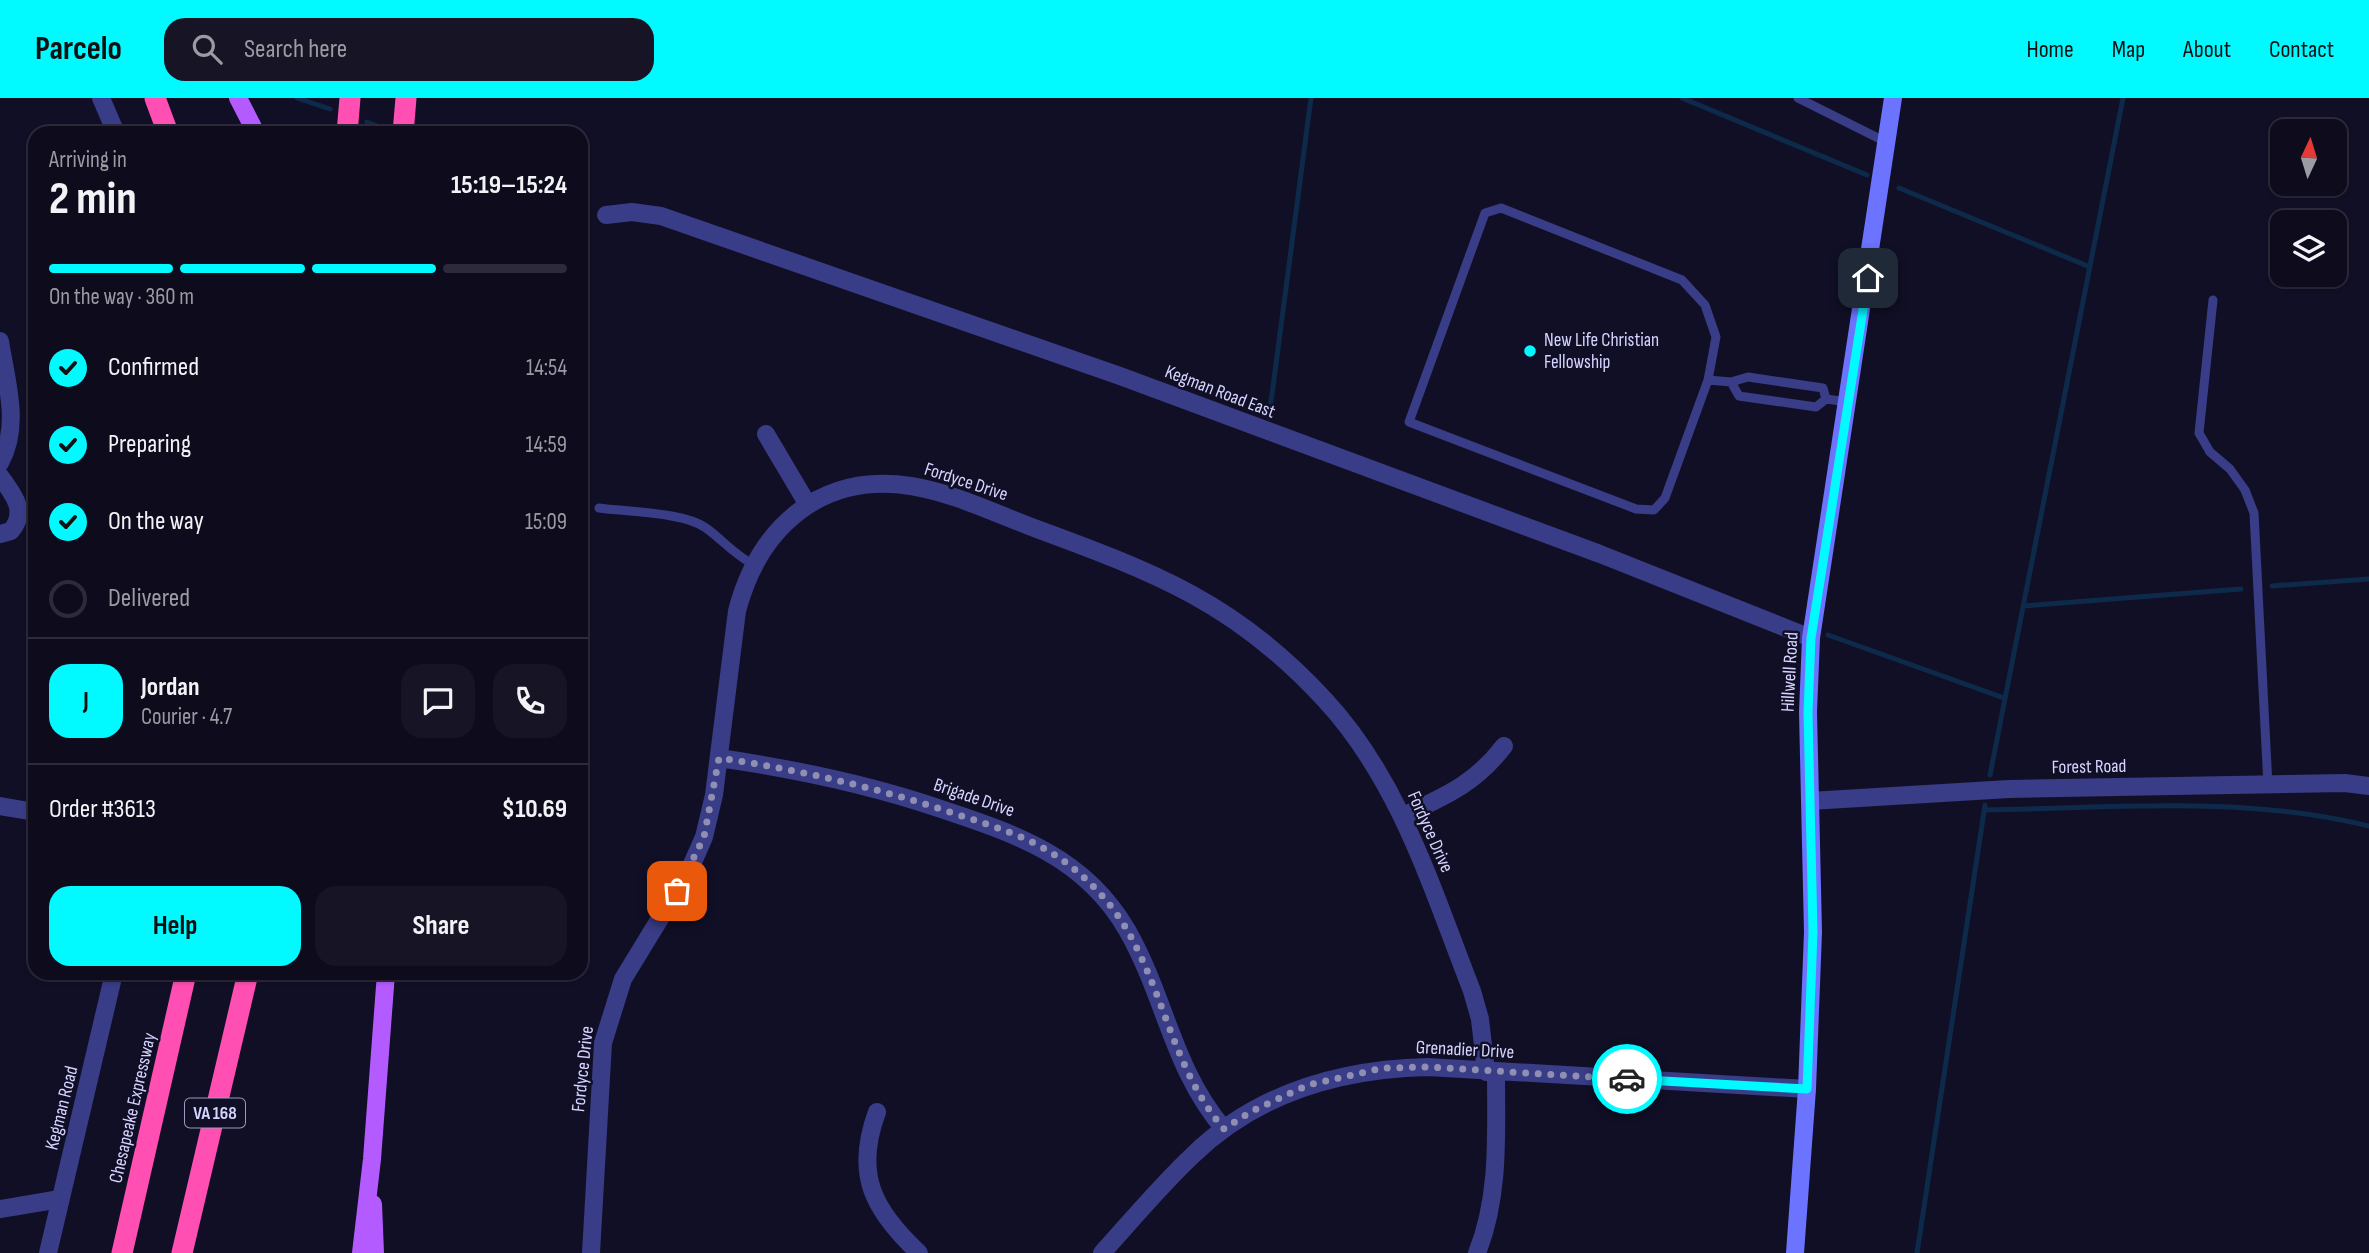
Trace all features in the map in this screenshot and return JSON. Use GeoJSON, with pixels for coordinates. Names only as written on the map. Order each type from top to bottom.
{"type":"FeatureCollection","features":[{"type":"Feature","properties":{"kind":"highway"},"geometry":{"type":"LineString","coordinates":[[155,98],[165,126]]}},
{"type":"Feature","properties":{"kind":"highway"},"geometry":{"type":"LineString","coordinates":[[348,126],[350,98]]}},
{"type":"Feature","properties":{"kind":"highway"},"geometry":{"type":"LineString","coordinates":[[403,126],[405,98]]}},
{"type":"Feature","properties":{"kind":"highway","name":"Chesapeake Expressway"},"geometry":{"type":"LineString","coordinates":[[122,1253],[184,980]]}},
{"type":"Feature","properties":{"kind":"highway","name":"VA 168"},"geometry":{"type":"LineString","coordinates":[[182,1253],[246,980]]}},
{"type":"Feature","properties":{"kind":"main road"},"geometry":{"type":"LineString","coordinates":[[238,98],[252,126]]}},
{"type":"Feature","properties":{"kind":"main road"},"geometry":{"type":"LineString","coordinates":[[361,1253],[372,1159],[385,980]]}},
{"type":"Feature","properties":{"kind":"main road"},"geometry":{"type":"LineString","coordinates":[[372,1159],[375,1253]]}},
{"type":"Feature","properties":{"kind":"street"},"geometry":{"type":"LineString","coordinates":[[101,98],[113,126]]}},
{"type":"Feature","properties":{"kind":"street","name":"Hillwell Road"},"geometry":{"type":"LineString","coordinates":[[1795,1253],[1807,1089],[1813,932],[1808,712],[1811,638],[1894,98]]}},
{"type":"Feature","properties":{"kind":"street","name":"Kegman Road East"},"geometry":{"type":"LineString","coordinates":[[606,215],[632,212],[661,216],[906,299],[1613,559],[1811,638]]}},
{"type":"Feature","properties":{"kind":"street"},"geometry":{"type":"LineString","coordinates":[[0,341],[12,420],[11,433],[0,463]]}},
{"type":"Feature","properties":{"kind":"street"},"geometry":{"type":"LineString","coordinates":[[766,434],[808,505]]}},
{"type":"Feature","properties":{"kind":"street"},"geometry":{"type":"LineString","coordinates":[[0,476],[18,503],[20,514],[11,531],[0,534]]}},
{"type":"Feature","properties":{"kind":"street","name":"Fordyce Drive"},"geometry":{"type":"LineString","coordinates":[[592,1253],[601,1059],[610,1014],[639,949],[689,871],[704,837],[719,758],[737,611],[754,565],[779,528],[808,505],[842,490],[865,484],[914,486],[1143,568],[1195,595],[1277,651],[1326,701],[1364,749],[1403,816],[1472,991],[1480,1019],[1491,1073],[1496,1154],[1491,1207],[1476,1253]]}},
{"type":"Feature","properties":{"kind":"street"},"geometry":{"type":"LineString","coordinates":[[1403,816],[1467,785],[1486,769],[1504,746]]}},
{"type":"Feature","properties":{"kind":"street","name":"Brigade Drive"},"geometry":{"type":"LineString","coordinates":[[719,758],[817,774],[905,797],[1007,831],[1058,857],[1092,885],[1128,931],[1188,1078],[1207,1109],[1224,1129]]}},
{"type":"Feature","properties":{"kind":"street","name":"Forest Road"},"geometry":{"type":"LineString","coordinates":[[1810,801],[2009,789],[2345,783],[2369,786]]}},
{"type":"Feature","properties":{"kind":"street"},"geometry":{"type":"LineString","coordinates":[[0,806],[28,811]]}},
{"type":"Feature","properties":{"kind":"street","name":"Kegman Road"},"geometry":{"type":"LineString","coordinates":[[48,1253],[87,1098],[112,980]]}},
{"type":"Feature","properties":{"kind":"street","name":"Grenadier Drive"},"geometry":{"type":"LineString","coordinates":[[1102,1253],[1193,1154],[1224,1129],[1277,1098],[1348,1073],[1383,1068],[1428,1067],[1491,1073],[1807,1089]]}},
{"type":"Feature","properties":{"kind":"street"},"geometry":{"type":"LineString","coordinates":[[877,1112],[868,1135],[869,1184],[884,1218],[919,1253]]}},
{"type":"Feature","properties":{"kind":"street"},"geometry":{"type":"LineString","coordinates":[[0,1209],[60,1199]]}},
{"type":"Feature","properties":{"kind":"lane"},"geometry":{"type":"LineString","coordinates":[[1798,98],[1888,143]]}},
{"type":"Feature","properties":{"kind":"lane"},"geometry":{"type":"LineString","coordinates":[[1501,208],[1682,280],[1705,305],[1716,337],[1708,380],[1665,498],[1654,510],[1636,509],[1409,422],[1485,213],[1501,208]]}},
{"type":"Feature","properties":{"kind":"lane"},"geometry":{"type":"LineString","coordinates":[[2213,300],[2198,424],[2210,452],[2230,469],[2245,490],[2254,513],[2268,786]]}},
{"type":"Feature","properties":{"kind":"lane"},"geometry":{"type":"LineString","coordinates":[[1708,380],[1731,382],[1748,377],[1823,388],[1826,399]]}},
{"type":"Feature","properties":{"kind":"lane"},"geometry":{"type":"LineString","coordinates":[[1731,382],[1740,396],[1816,407],[1826,399],[1848,402]]}},
{"type":"Feature","properties":{"kind":"lane"},"geometry":{"type":"LineString","coordinates":[[599,508],[680,518],[705,527],[731,552],[754,565]]}},
{"type":"Feature","properties":{"kind":"waterway"},"geometry":{"type":"LineString","coordinates":[[297,98],[330,109]]}},
{"type":"Feature","properties":{"kind":"waterway"},"geometry":{"type":"LineString","coordinates":[[1269,417],[1311,98]]}},
{"type":"Feature","properties":{"kind":"waterway"},"geometry":{"type":"LineString","coordinates":[[1682,98],[1867,175]]}},
{"type":"Feature","properties":{"kind":"waterway"},"geometry":{"type":"LineString","coordinates":[[1990,775],[2123,98]]}},
{"type":"Feature","properties":{"kind":"waterway"},"geometry":{"type":"LineString","coordinates":[[367,122],[377,126]]}},
{"type":"Feature","properties":{"kind":"waterway"},"geometry":{"type":"LineString","coordinates":[[1899,188],[2090,267]]}},
{"type":"Feature","properties":{"kind":"waterway"},"geometry":{"type":"LineString","coordinates":[[2272,586],[2369,579]]}},
{"type":"Feature","properties":{"kind":"waterway"},"geometry":{"type":"LineString","coordinates":[[2023,606],[2241,589]]}},
{"type":"Feature","properties":{"kind":"waterway"},"geometry":{"type":"LineString","coordinates":[[1828,635],[2004,698]]}},
{"type":"Feature","properties":{"kind":"waterway"},"geometry":{"type":"LineString","coordinates":[[1917,1253],[1985,805]]}},
{"type":"Feature","properties":{"kind":"waterway"},"geometry":{"type":"LineString","coordinates":[[1984,810],[2129,806],[2226,807],[2322,816],[2369,826]]}},
{"type":"Feature","properties":{"kind":"way so far"},"geometry":{"type":"LineString","coordinates":[[677,891],[704,837],[719,758],[817,774],[905,797],[1007,831],[1058,857],[1082,875],[1128,931],[1188,1078],[1207,1109],[1224,1129],[1252,1111],[1308,1085],[1348,1073],[1383,1068],[1428,1067],[1627,1079]]}},
{"type":"Feature","properties":{"kind":"place","name":"New Life Christian Fellowship"},"geometry":{"type":"Point","coordinates":[1530,351]}},
{"type":"Feature","properties":{"kind":"route"},"geometry":{"type":"LineString","coordinates":[[1627,1079],[1807,1089],[1813,932],[1808,712],[1811,638],[1868,278]]}}]}
